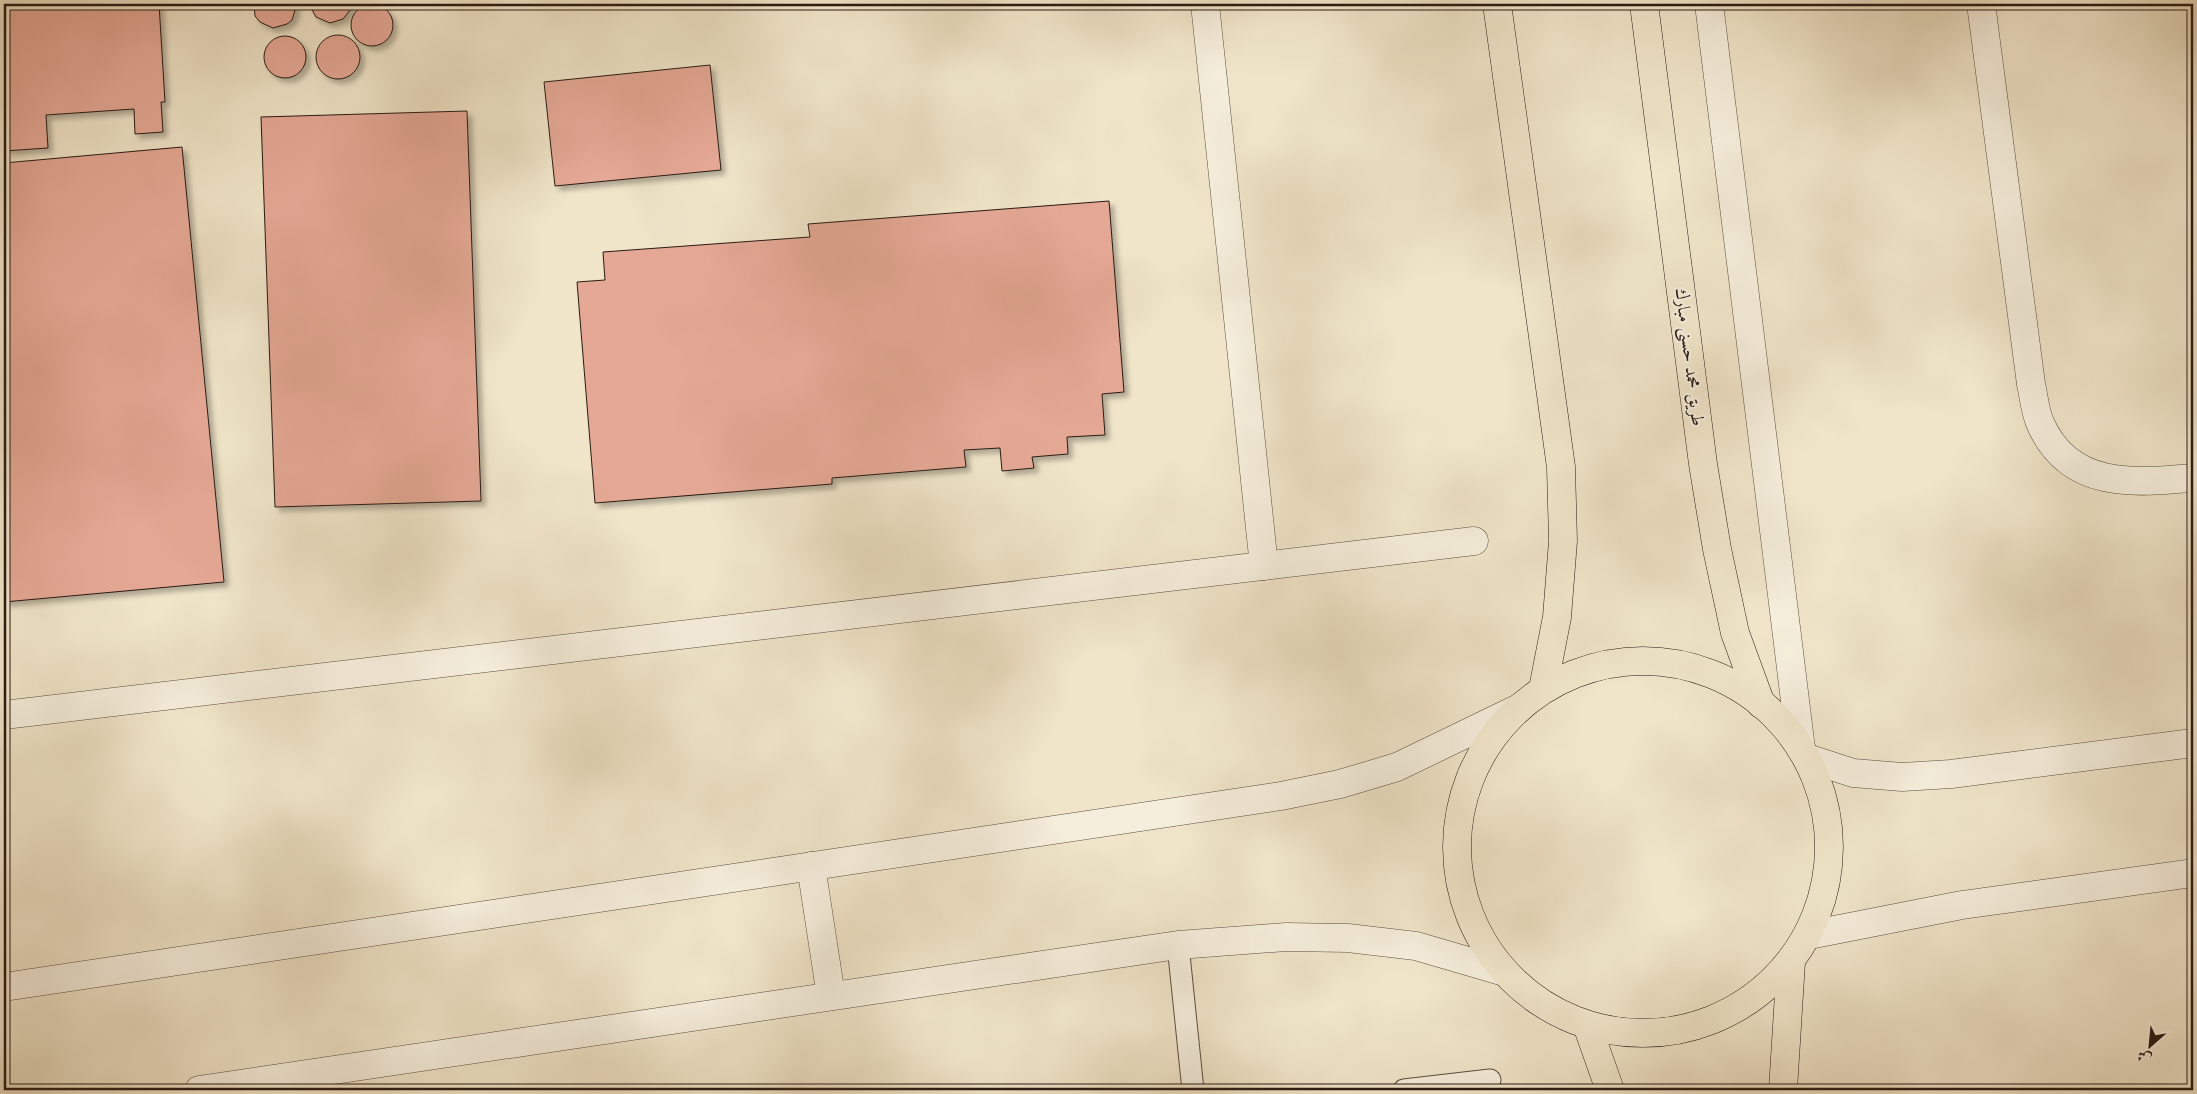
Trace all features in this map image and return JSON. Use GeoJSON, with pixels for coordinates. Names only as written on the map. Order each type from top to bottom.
{"type":"FeatureCollection","features":[{"type":"Feature","properties":{"kind":"highway"},"geometry":{"type":"LineString","coordinates":[[1497,4],[1561,467],[1563,542],[1557,617],[1542,689]]}},
{"type":"Feature","properties":{"kind":"highway","name":"طريق محمد حسنى مبارك"},"geometry":{"type":"LineString","coordinates":[[1644,4],[1703,464],[1715,539],[1735,633],[1761,704]]}},
{"type":"Feature","properties":{"kind":"highway"},"geometry":{"type":"LineString","coordinates":[[1635,661],[1668,663],[1699,670],[1730,683],[1761,704],[1781,723],[1804,754],[1821,794],[1827,816],[1830,846],[1828,877],[1821,906],[1809,935],[1791,962],[1768,986],[1743,1005],[1714,1020],[1683,1030],[1651,1034],[1618,1032],[1587,1025],[1556,1012],[1536,999],[1505,972],[1485,947],[1470,918],[1460,887],[1456,855],[1459,814],[1465,790],[1477,760],[1495,733],[1517,709],[1542,689],[1572,674],[1603,665],[1635,661]]}},
{"type":"Feature","properties":{"kind":"highway"},"geometry":{"type":"LineString","coordinates":[[1783,1090],[1791,962]]}},
{"type":"Feature","properties":{"kind":"highway"},"geometry":{"type":"LineString","coordinates":[[1587,1025],[1610,1090]]}},
{"type":"Feature","properties":{"kind":"street"},"geometry":{"type":"LineString","coordinates":[[1205,4],[1264,566]]}},
{"type":"Feature","properties":{"kind":"street"},"geometry":{"type":"LineString","coordinates":[[1709,4],[1804,754],[1853,772],[1902,777],[1951,774],[2193,743]]}},
{"type":"Feature","properties":{"kind":"street"},"geometry":{"type":"LineString","coordinates":[[1986,4],[2031,384],[2040,424],[2057,453],[2080,470],[2114,480],[2154,482],[2193,478]]}},
{"type":"Feature","properties":{"kind":"street"},"geometry":{"type":"LineString","coordinates":[[4,716],[1474,541]]}},
{"type":"Feature","properties":{"kind":"street"},"geometry":{"type":"LineString","coordinates":[[4,987],[1281,796],[1340,784],[1397,767],[1517,709]]}},
{"type":"Feature","properties":{"kind":"street"},"geometry":{"type":"LineString","coordinates":[[811,866],[831,996]]}},
{"type":"Feature","properties":{"kind":"street"},"geometry":{"type":"LineString","coordinates":[[1809,935],[1962,905],[2193,873]]}},
{"type":"Feature","properties":{"kind":"street"},"geometry":{"type":"LineString","coordinates":[[199,1090],[1178,944],[1286,936],[1348,938],[1416,946],[1505,972]]}},
{"type":"Feature","properties":{"kind":"lane"},"geometry":{"type":"LineString","coordinates":[[1178,944],[1193,1090]]}},
{"type":"Feature","properties":{"kind":"lane"},"geometry":{"type":"LineString","coordinates":[[1404,1090],[1490,1080]]}},
{"type":"Feature","properties":{"kind":"building"},"geometry":{"type":"Polygon","coordinates":[[[4,4],[159,4],[165,102],[161,102],[163,132],[135,134],[134,109],[46,115],[48,148],[4,151],[4,4]]]}},
{"type":"Feature","properties":{"kind":"building"},"geometry":{"type":"Polygon","coordinates":[[[254,4],[296,4],[296,7],[292,20],[287,24],[273,28],[260,22],[255,16],[254,4]]]}},
{"type":"Feature","properties":{"kind":"building"},"geometry":{"type":"Polygon","coordinates":[[[309,4],[353,4],[343,19],[330,23],[316,17],[309,4]]]}},
{"type":"Feature","properties":{"kind":"building"},"geometry":{"type":"Polygon","coordinates":[[[376,4],[384,7],[390,13],[393,25],[390,37],[384,43],[368,46],[360,43],[354,37],[351,21],[354,13],[360,7],[376,4]]]}},
{"type":"Feature","properties":{"kind":"building"},"geometry":{"type":"Polygon","coordinates":[[[338,35],[350,39],[356,45],[360,57],[356,69],[350,75],[338,79],[326,75],[320,69],[316,57],[320,45],[326,39],[338,35]]]}},
{"type":"Feature","properties":{"kind":"building"},"geometry":{"type":"Polygon","coordinates":[[[289,36],[297,39],[303,45],[306,57],[303,69],[297,75],[281,78],[273,75],[267,69],[264,53],[267,45],[273,39],[289,36]]]}},
{"type":"Feature","properties":{"kind":"building"},"geometry":{"type":"Polygon","coordinates":[[[710,65],[721,170],[555,186],[544,82],[710,65]]]}},
{"type":"Feature","properties":{"kind":"building"},"geometry":{"type":"Polygon","coordinates":[[[467,111],[481,501],[275,507],[261,117],[467,111]]]}},
{"type":"Feature","properties":{"kind":"building"},"geometry":{"type":"Polygon","coordinates":[[[182,147],[224,582],[4,602],[4,163],[182,147]]]}},
{"type":"Feature","properties":{"kind":"building"},"geometry":{"type":"Polygon","coordinates":[[[1109,201],[1124,392],[1102,394],[1105,435],[1067,437],[1068,454],[1032,457],[1034,468],[1002,471],[1000,448],[964,450],[966,467],[832,478],[832,484],[595,503],[577,282],[605,280],[603,252],[810,237],[808,224],[1109,201]]]}}]}
